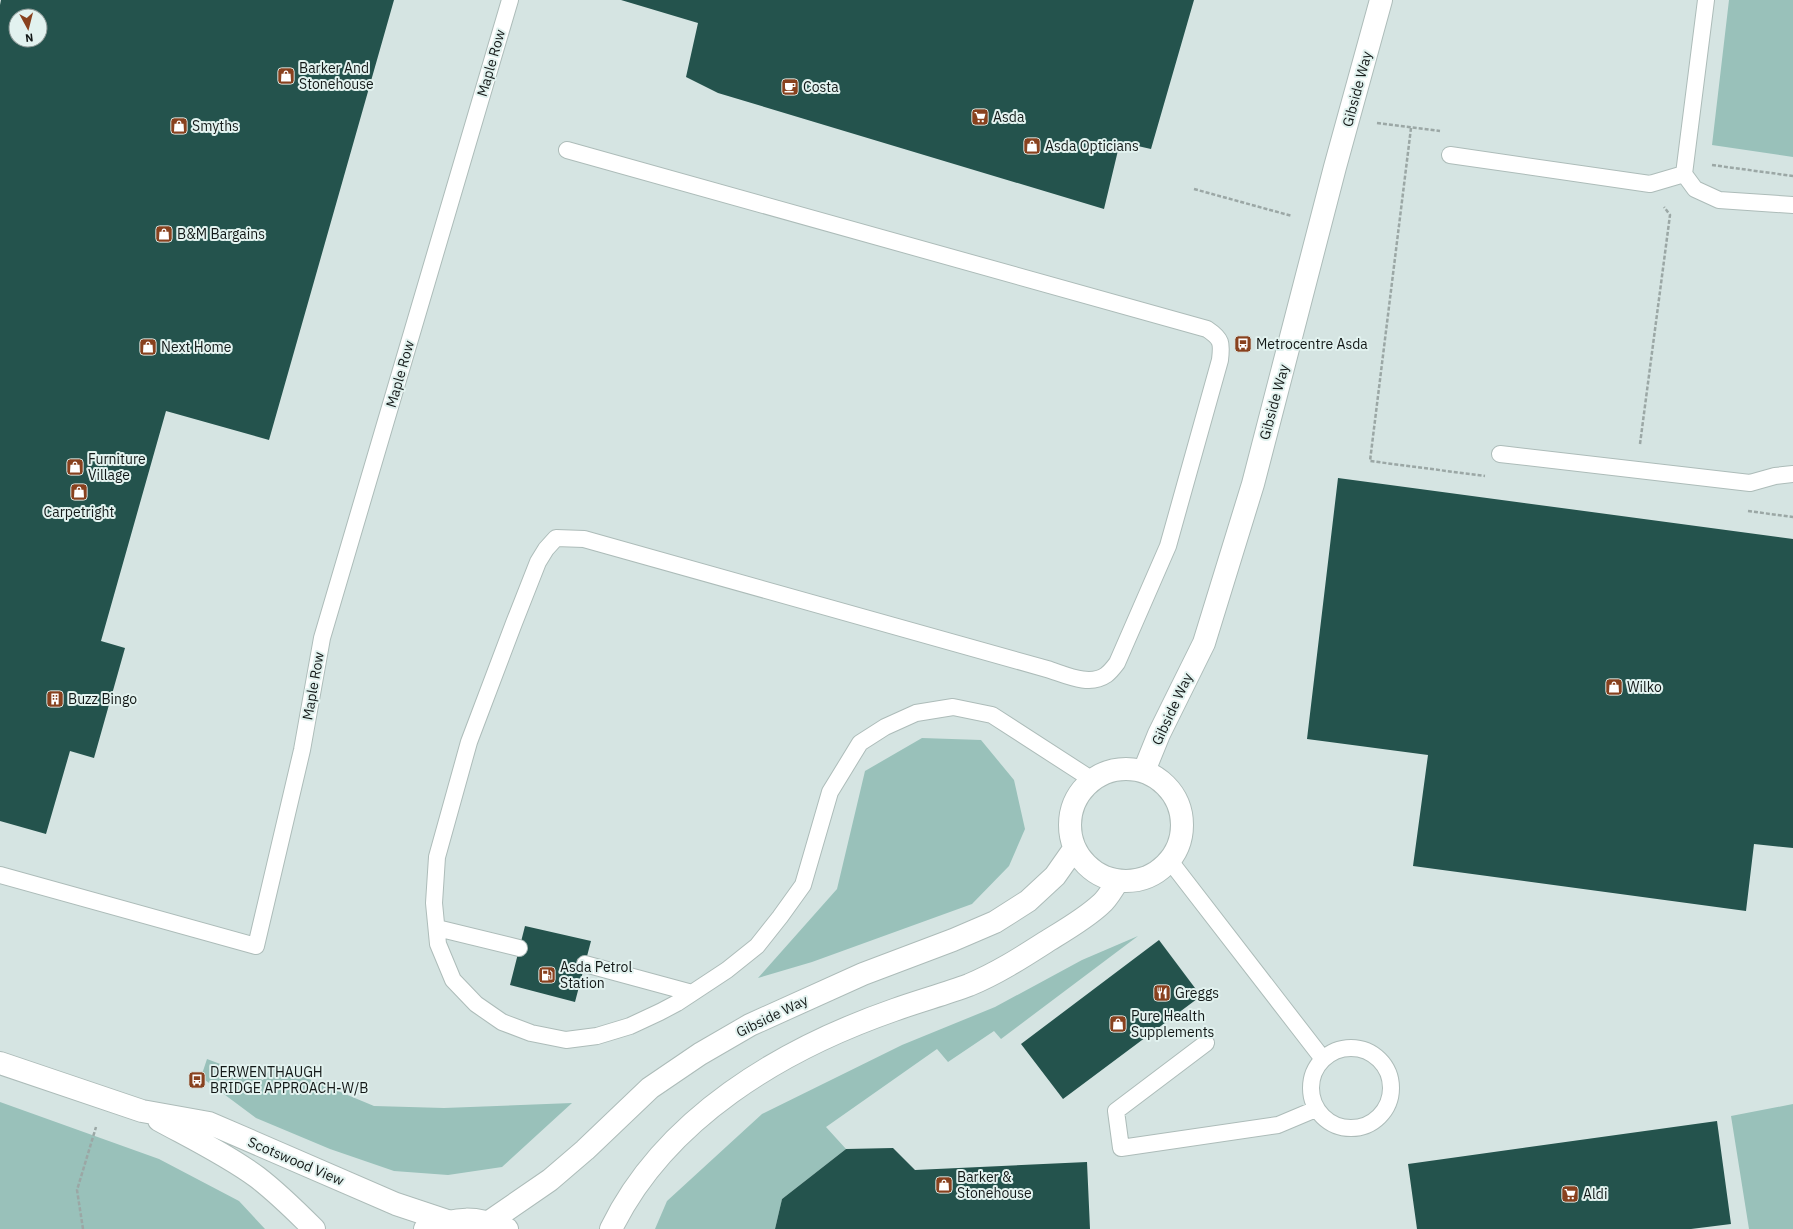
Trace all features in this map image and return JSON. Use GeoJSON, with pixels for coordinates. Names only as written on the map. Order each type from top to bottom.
{"type":"FeatureCollection","features":[{"type":"Feature","properties":{"kind":"street","name":"Gibside Way"},"geometry":{"type":"LineString","coordinates":[[1144,771],[1159,734],[1204,643],[1251,491],[1335,167],[1381,0]]}},
{"type":"Feature","properties":{"kind":"street"},"geometry":{"type":"LineString","coordinates":[[1130,768],[1144,771],[1160,780],[1173,793],[1181,809],[1183,828],[1179,845],[1170,861],[1159,871],[1147,878],[1133,882],[1118,881],[1092,871],[1074,849],[1069,834],[1069,819],[1073,804],[1080,791],[1091,779],[1103,773],[1117,769],[1130,768]]}},
{"type":"Feature","properties":{"kind":"street","name":"Gibside Way"},"geometry":{"type":"LineString","coordinates":[[498,1225],[585,1150],[650,1088],[700,1054],[750,1025],[863,974],[905,959],[995,922],[1028,902],[1056,876],[1074,849]]}},
{"type":"Feature","properties":{"kind":"street"},"geometry":{"type":"LineString","coordinates":[[611,1229],[647,1171],[665,1149],[705,1111],[730,1093],[786,1057],[810,1044],[895,1009],[970,984],[1010,964],[1065,930],[1102,903],[1118,881]]}},
{"type":"Feature","properties":{"kind":"street","name":"Scotswood View"},"geometry":{"type":"LineString","coordinates":[[0,1063],[142,1111],[209,1123],[396,1204],[447,1221]]}},
{"type":"Feature","properties":{"kind":"street","name":"Scotswood View"},"geometry":{"type":"LineString","coordinates":[[142,1111],[228,1158],[257,1177],[289,1204],[314,1229]]}},
{"type":"Feature","properties":{"kind":"street"},"geometry":{"type":"LineString","coordinates":[[425,1229],[447,1221],[468,1219],[498,1225]]}},
{"type":"Feature","properties":{"kind":"lane","name":"Maple Row"},"geometry":{"type":"LineString","coordinates":[[0,876],[256,946],[302,750],[322,638],[510,0]]}},
{"type":"Feature","properties":{"kind":"lane"},"geometry":{"type":"LineString","coordinates":[[1706,0],[1684,174],[1695,189],[1719,200],[1793,205]]}},
{"type":"Feature","properties":{"kind":"lane"},"geometry":{"type":"LineString","coordinates":[[567,150],[1207,329],[1217,336],[1222,346],[1220,360],[1168,546],[1117,663],[1106,675],[1095,680],[1084,680],[1054,672],[584,539],[556,538],[546,548],[538,562],[470,742],[437,857],[434,903],[438,944],[453,980],[476,1004],[502,1022],[531,1033],[566,1040],[597,1036],[630,1026],[677,1003],[727,970],[757,946],[803,885],[830,792],[860,743],[885,727],[916,713],[953,707],[992,715],[1091,779]]}},
{"type":"Feature","properties":{"kind":"lane"},"geometry":{"type":"LineString","coordinates":[[1450,155],[1650,184],[1684,174]]}},
{"type":"Feature","properties":{"kind":"lane"},"geometry":{"type":"LineString","coordinates":[[1500,454],[1750,483],[1775,476],[1793,474]]}},
{"type":"Feature","properties":{"kind":"lane"},"geometry":{"type":"LineString","coordinates":[[1170,861],[1323,1059]]}},
{"type":"Feature","properties":{"kind":"lane"},"geometry":{"type":"LineString","coordinates":[[437,928],[519,948]]}},
{"type":"Feature","properties":{"kind":"lane"},"geometry":{"type":"LineString","coordinates":[[585,964],[692,993]]}},
{"type":"Feature","properties":{"kind":"lane"},"geometry":{"type":"LineString","coordinates":[[1206,1043],[1116,1112],[1121,1148],[1278,1125],[1316,1109]]}},
{"type":"Feature","properties":{"kind":"lane"},"geometry":{"type":"LineString","coordinates":[[1342,1048],[1359,1048],[1373,1054],[1384,1065],[1392,1083],[1391,1099],[1386,1110],[1376,1120],[1359,1128],[1347,1129],[1331,1124],[1322,1117],[1312,1100],[1310,1088],[1314,1072],[1323,1059],[1332,1052],[1342,1048]]}},
{"type":"Feature","properties":{"kind":"path"},"geometry":{"type":"LineString","coordinates":[[1411,128],[1370,461],[1486,476]]}},
{"type":"Feature","properties":{"kind":"path"},"geometry":{"type":"LineString","coordinates":[[1725,166],[1793,176]]}},
{"type":"Feature","properties":{"kind":"path"},"geometry":{"type":"LineString","coordinates":[[1637,471],[1670,215],[1650,184]]}},
{"type":"Feature","properties":{"kind":"path"},"geometry":{"type":"LineString","coordinates":[[1194,189],[1294,216]]}},
{"type":"Feature","properties":{"kind":"path"},"geometry":{"type":"LineString","coordinates":[[1748,511],[1793,517]]}},
{"type":"Feature","properties":{"kind":"path"},"geometry":{"type":"LineString","coordinates":[[83,1229],[77,1190],[105,1099]]}},
{"type":"Feature","properties":{"kind":"green space"},"geometry":{"type":"Polygon","coordinates":[[[1729,0],[1793,0],[1793,157],[1712,145],[1729,0]]]}},
{"type":"Feature","properties":{"kind":"green space"},"geometry":{"type":"Polygon","coordinates":[[[922,738],[981,740],[1014,780],[1025,829],[1009,866],[972,904],[812,962],[758,978],[837,889],[865,771],[922,738]]]}},
{"type":"Feature","properties":{"kind":"green space"},"geometry":{"type":"Polygon","coordinates":[[[1138,936],[1001,1039],[994,1031],[948,1062],[937,1049],[826,1127],[846,1149],[782,1199],[775,1229],[655,1229],[667,1201],[762,1114],[902,1045],[995,1007],[1082,960],[1138,936]]]}},
{"type":"Feature","properties":{"kind":"green space"},"geometry":{"type":"Polygon","coordinates":[[[207,1059],[263,1080],[273,1064],[374,1106],[444,1108],[572,1103],[502,1167],[448,1175],[394,1171],[330,1149],[256,1118],[201,1077],[207,1059]]]}},
{"type":"Feature","properties":{"kind":"green space"},"geometry":{"type":"Polygon","coordinates":[[[0,1102],[159,1159],[239,1201],[265,1229],[0,1229],[0,1102]]]}},
{"type":"Feature","properties":{"kind":"green space"},"geometry":{"type":"Polygon","coordinates":[[[1793,1104],[1793,1229],[1749,1229],[1731,1116],[1793,1104]]]}},
{"type":"Feature","properties":{"kind":"building"},"geometry":{"type":"Polygon","coordinates":[[[1,0],[394,0],[269,440],[166,411],[101,641],[125,648],[94,758],[70,751],[46,834],[0,821],[1,0]]]}},
{"type":"Feature","properties":{"kind":"building","name":"Asda"},"geometry":{"type":"Polygon","coordinates":[[[621,0],[1194,0],[1151,149],[1120,142],[1104,209],[718,93],[686,77],[698,23],[621,0]]]}},
{"type":"Feature","properties":{"kind":"building"},"geometry":{"type":"Polygon","coordinates":[[[1338,478],[1793,539],[1793,848],[1754,844],[1746,911],[1413,866],[1428,755],[1307,739],[1338,478]]]}},
{"type":"Feature","properties":{"kind":"building","name":"Asda Petrol Station"},"geometry":{"type":"Polygon","coordinates":[[[525,926],[591,941],[575,1002],[510,985],[525,926]]]}},
{"type":"Feature","properties":{"kind":"building"},"geometry":{"type":"Polygon","coordinates":[[[1159,940],[1201,996],[1063,1099],[1021,1044],[1159,940]]]}},
{"type":"Feature","properties":{"kind":"building","name":"Aldi"},"geometry":{"type":"Polygon","coordinates":[[[1717,1121],[1731,1224],[1691,1229],[1417,1229],[1408,1164],[1717,1121]]]}},
{"type":"Feature","properties":{"kind":"building","name":"Barker & Stonehouse"},"geometry":{"type":"Polygon","coordinates":[[[893,1148],[915,1170],[1087,1162],[1090,1229],[775,1229],[782,1199],[846,1149],[893,1148]]]}},
{"type":"Feature","properties":{"kind":"place","name":"Barker And Stonehouse"},"geometry":{"type":"Point","coordinates":[286,76]}},
{"type":"Feature","properties":{"kind":"place","name":"Costa"},"geometry":{"type":"Point","coordinates":[790,87]}},
{"type":"Feature","properties":{"kind":"place","name":"Asda"},"geometry":{"type":"Point","coordinates":[980,117]}},
{"type":"Feature","properties":{"kind":"place","name":"Smyths"},"geometry":{"type":"Point","coordinates":[179,126]}},
{"type":"Feature","properties":{"kind":"place","name":"Asda Opticians"},"geometry":{"type":"Point","coordinates":[1032,146]}},
{"type":"Feature","properties":{"kind":"place","name":"B&M Bargains"},"geometry":{"type":"Point","coordinates":[164,234]}},
{"type":"Feature","properties":{"kind":"place","name":"Metrocentre Asda"},"geometry":{"type":"Point","coordinates":[1243,344]}},
{"type":"Feature","properties":{"kind":"place","name":"Next Home"},"geometry":{"type":"Point","coordinates":[148,347]}},
{"type":"Feature","properties":{"kind":"place","name":"Furniture Village"},"geometry":{"type":"Point","coordinates":[75,467]}},
{"type":"Feature","properties":{"kind":"place","name":"Carpetright"},"geometry":{"type":"Point","coordinates":[79,492]}},
{"type":"Feature","properties":{"kind":"place","name":"Wilko"},"geometry":{"type":"Point","coordinates":[1614,687]}},
{"type":"Feature","properties":{"kind":"place","name":"Buzz Bingo"},"geometry":{"type":"Point","coordinates":[55,699]}},
{"type":"Feature","properties":{"kind":"place","name":"Asda Petrol Station"},"geometry":{"type":"Point","coordinates":[547,975]}},
{"type":"Feature","properties":{"kind":"place","name":"Greggs"},"geometry":{"type":"Point","coordinates":[1162,993]}},
{"type":"Feature","properties":{"kind":"place","name":"Pure Health Supplements"},"geometry":{"type":"Point","coordinates":[1118,1024]}},
{"type":"Feature","properties":{"kind":"place","name":"DERWENTHAUGH BRIDGE APPROACH-W/B"},"geometry":{"type":"Point","coordinates":[197,1080]}},
{"type":"Feature","properties":{"kind":"place","name":"Barker & Stonehouse"},"geometry":{"type":"Point","coordinates":[944,1185]}},
{"type":"Feature","properties":{"kind":"place","name":"Aldi"},"geometry":{"type":"Point","coordinates":[1570,1194]}}]}
